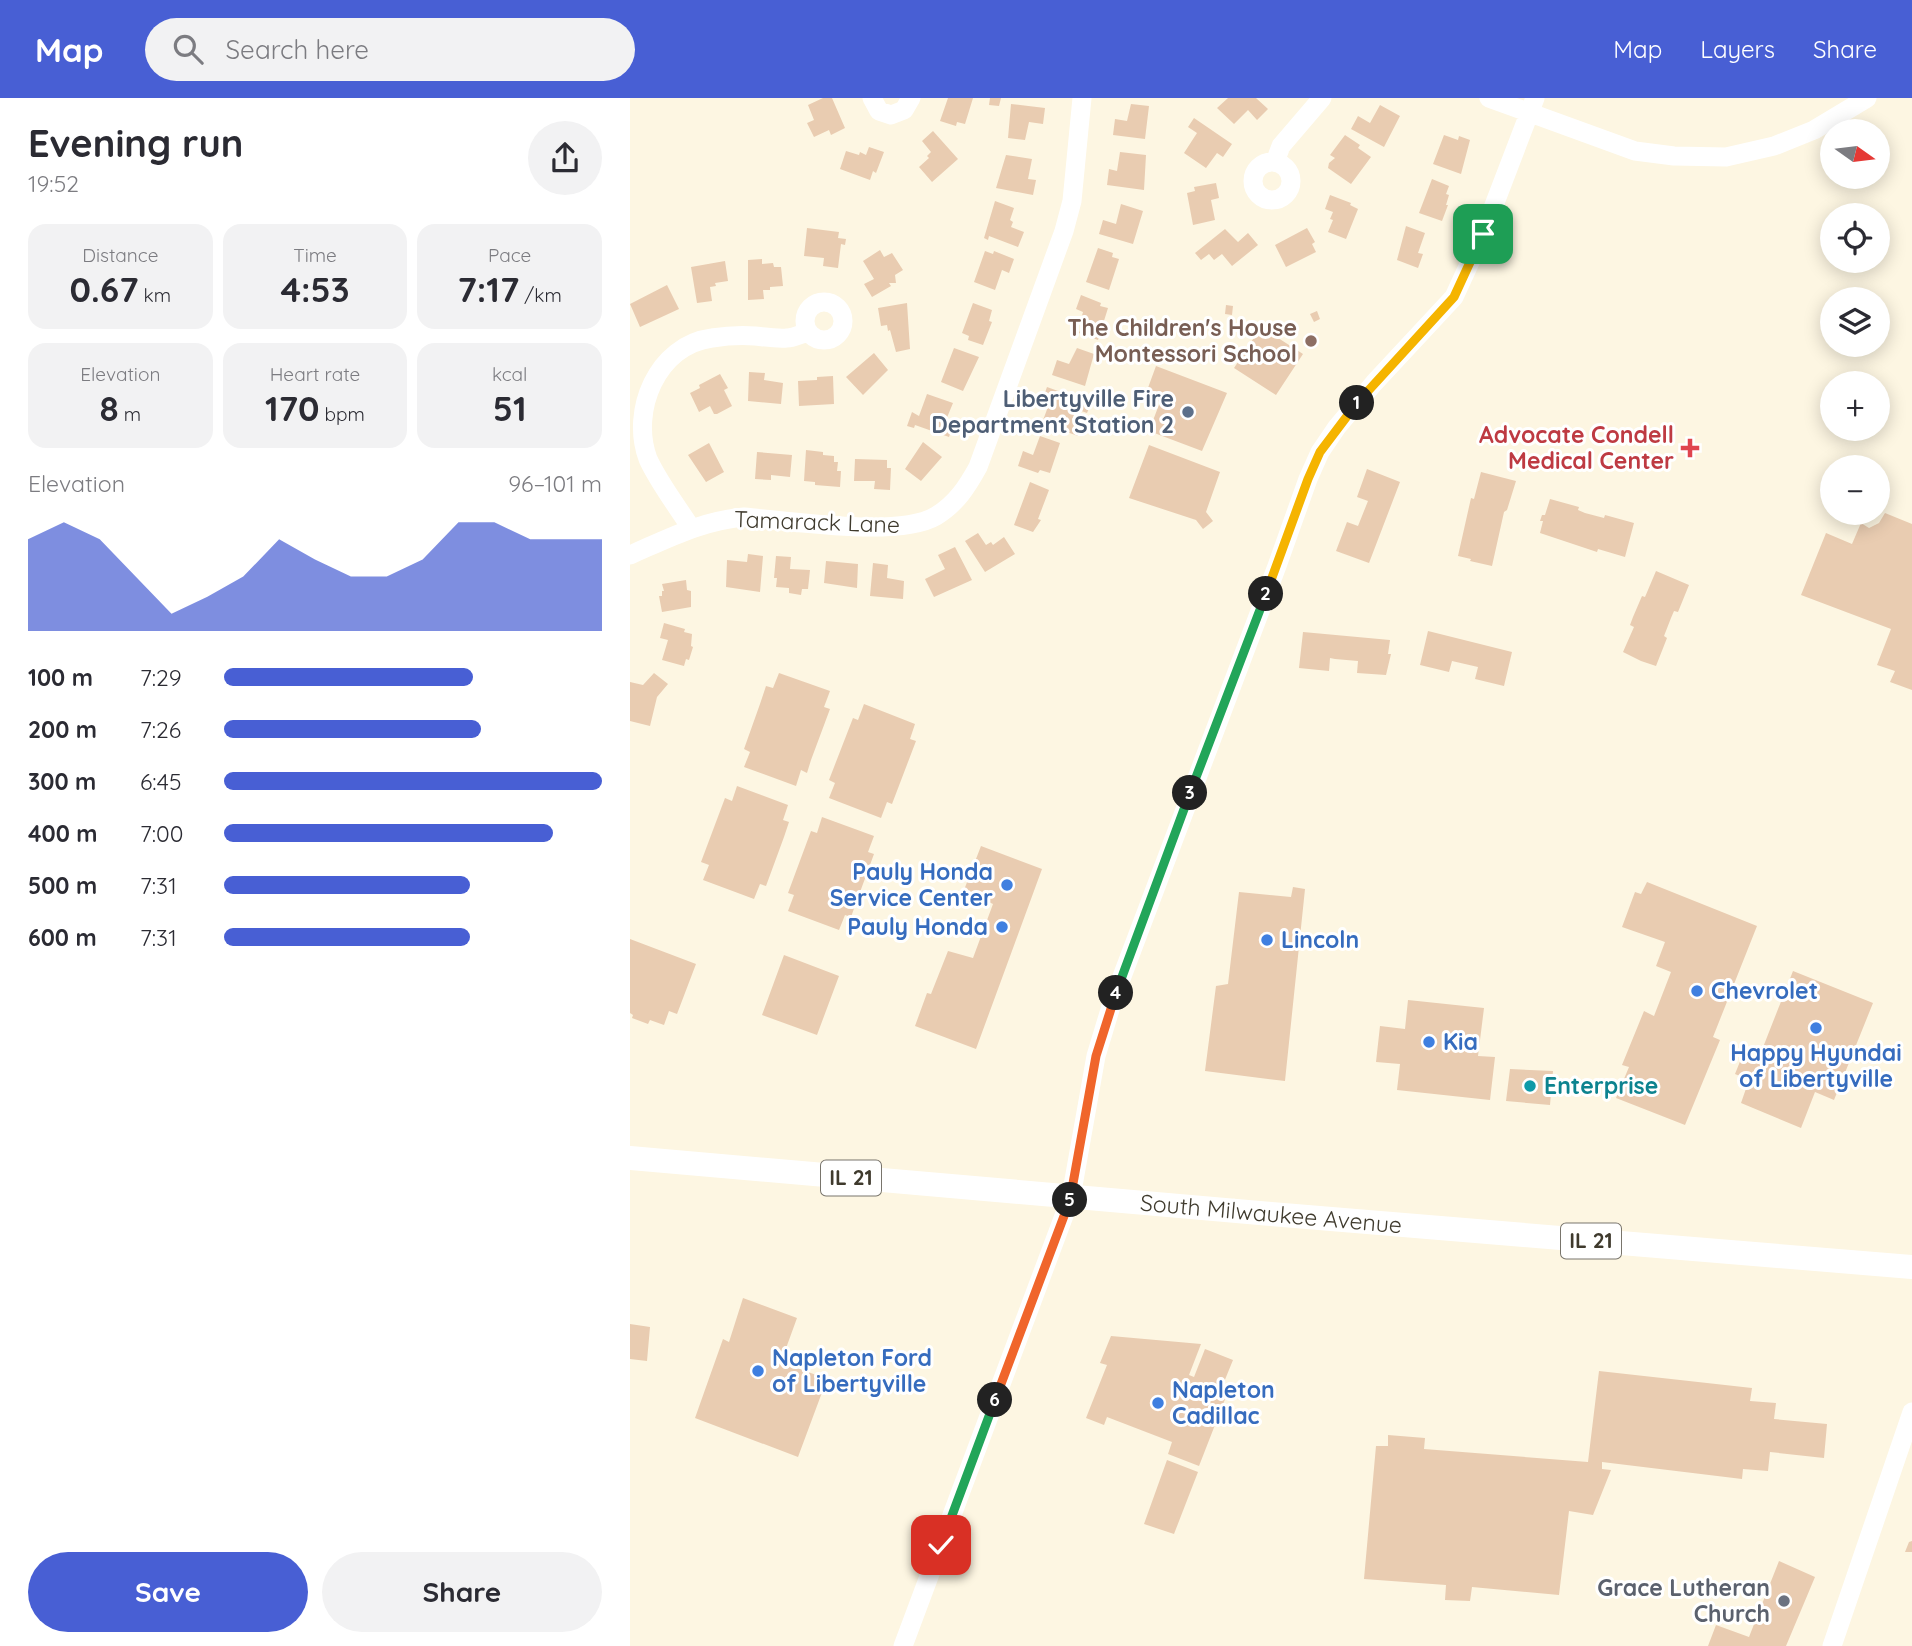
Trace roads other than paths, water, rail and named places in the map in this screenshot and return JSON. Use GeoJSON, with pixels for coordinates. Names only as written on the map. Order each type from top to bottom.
{"type":"FeatureCollection","features":[{"type":"Feature","properties":{"kind":"main road","name":"South Milwaukee Avenue"},"geometry":{"type":"LineString","coordinates":[[630,1158],[1912,1267]]}},
{"type":"Feature","properties":{"kind":"street"},"geometry":{"type":"LineString","coordinates":[[872,98],[879,111],[891,115],[904,110],[911,98]]}},
{"type":"Feature","properties":{"kind":"street","name":"Tamarack Lane"},"geometry":{"type":"LineString","coordinates":[[630,555],[691,528],[720,519],[744,517],[887,528],[913,525],[935,517],[959,497],[978,467],[1064,230],[1072,201],[1082,98]]}},
{"type":"Feature","properties":{"kind":"street"},"geometry":{"type":"LineString","coordinates":[[1275,162],[1282,146],[1322,98]]}},
{"type":"Feature","properties":{"kind":"street"},"geometry":{"type":"LineString","coordinates":[[1489,98],[1532,106],[1635,151],[1674,156],[1727,157],[1774,146],[1814,130],[1867,98]]}},
{"type":"Feature","properties":{"kind":"street"},"geometry":{"type":"LineString","coordinates":[[903,1646],[1071,1197],[1096,1056],[1112,1003],[1308,479],[1320,452],[1337,426],[1454,297],[1483,234],[1532,106]]}},
{"type":"Feature","properties":{"kind":"street"},"geometry":{"type":"LineString","coordinates":[[691,528],[648,458],[642,434],[642,409],[659,369],[678,351],[709,338],[789,338],[808,332]]}},
{"type":"Feature","properties":{"kind":"street"},"geometry":{"type":"LineString","coordinates":[[1832,1646],[1912,1412]]}},
{"type":"Feature","properties":{"kind":"place","name":"The Children's House Montessori School"},"geometry":{"type":"Point","coordinates":[1311,341]}},
{"type":"Feature","properties":{"kind":"place","name":"Libertyville Fire Department Station 2"},"geometry":{"type":"Point","coordinates":[1188,412]}},
{"type":"Feature","properties":{"kind":"place","name":"Advocate Condell Medical Center"},"geometry":{"type":"Point","coordinates":[1690,448]}},
{"type":"Feature","properties":{"kind":"place","name":"Pauly Honda Service Center"},"geometry":{"type":"Point","coordinates":[1007,885]}},
{"type":"Feature","properties":{"kind":"place","name":"Pauly Honda"},"geometry":{"type":"Point","coordinates":[1002,927]}},
{"type":"Feature","properties":{"kind":"place","name":"Lincoln"},"geometry":{"type":"Point","coordinates":[1267,940]}},
{"type":"Feature","properties":{"kind":"place","name":"Chevrolet"},"geometry":{"type":"Point","coordinates":[1697,991]}},
{"type":"Feature","properties":{"kind":"place","name":"Happy Hyundai of Libertyville"},"geometry":{"type":"Point","coordinates":[1816,1028]}},
{"type":"Feature","properties":{"kind":"place","name":"Kia"},"geometry":{"type":"Point","coordinates":[1429,1042]}},
{"type":"Feature","properties":{"kind":"place","name":"Enterprise"},"geometry":{"type":"Point","coordinates":[1530,1086]}},
{"type":"Feature","properties":{"kind":"place","name":"Napleton Ford of Libertyville"},"geometry":{"type":"Point","coordinates":[758,1371]}},
{"type":"Feature","properties":{"kind":"place","name":"Napleton Cadillac"},"geometry":{"type":"Point","coordinates":[1158,1403]}},
{"type":"Feature","properties":{"kind":"place","name":"Grace Lutheran Church"},"geometry":{"type":"Point","coordinates":[1784,1601]}}]}
